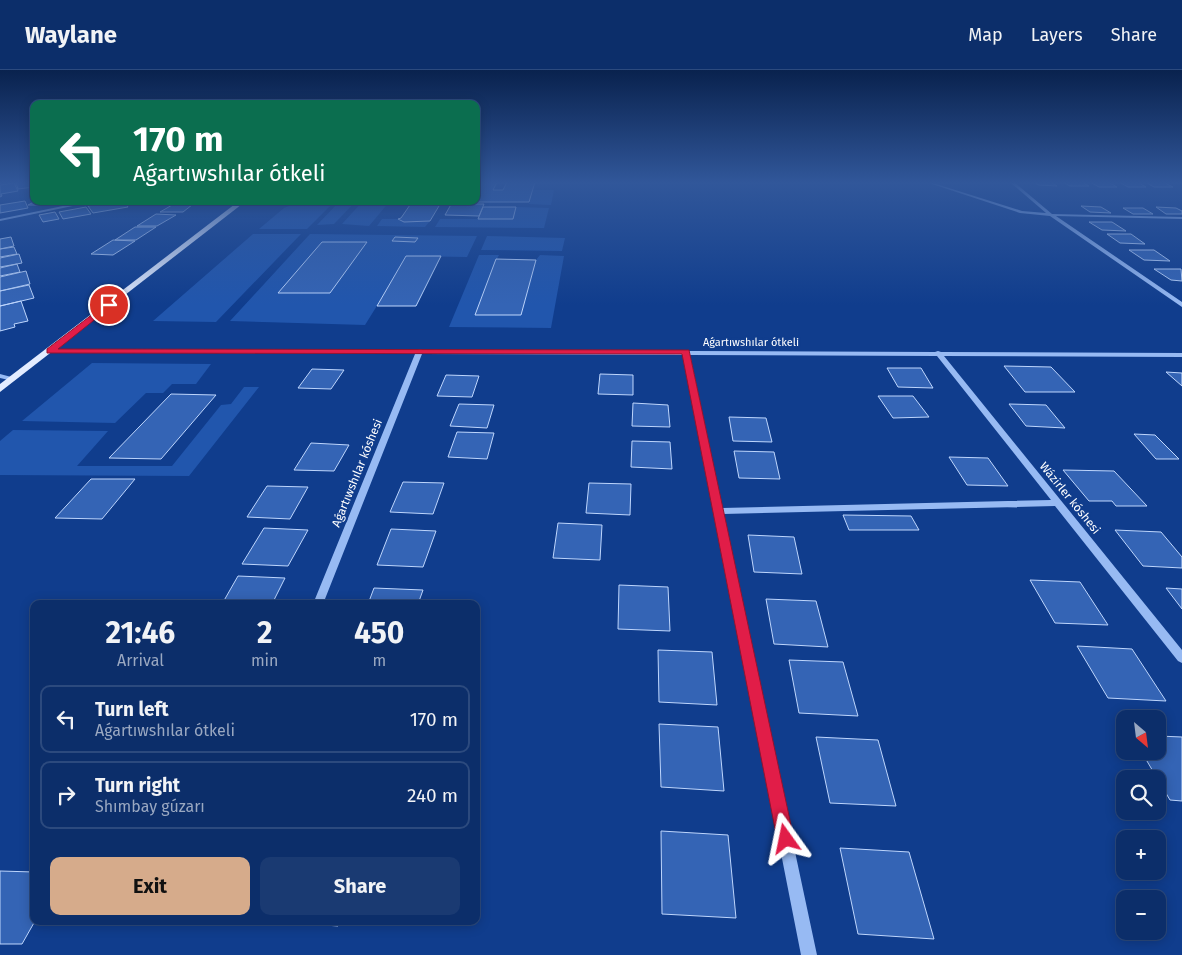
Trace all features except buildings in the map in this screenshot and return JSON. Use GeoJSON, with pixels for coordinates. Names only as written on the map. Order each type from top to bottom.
{"type":"FeatureCollection","features":[{"type":"Feature","properties":{"kind":"main road"},"geometry":{"type":"LineString","coordinates":[[0,389],[214,223]]}},
{"type":"Feature","properties":{"kind":"street"},"geometry":{"type":"LineString","coordinates":[[1063,223],[1182,305]]}},
{"type":"Feature","properties":{"kind":"street","name":"Aǵartıwshılar ótkeli"},"geometry":{"type":"LineString","coordinates":[[50,351],[1182,355]]}},
{"type":"Feature","properties":{"kind":"street","name":"Aǵartıwshılar kóshesi"},"geometry":{"type":"LineString","coordinates":[[320,600],[420,352]]}},
{"type":"Feature","properties":{"kind":"street"},"geometry":{"type":"LineString","coordinates":[[686,352],[809,955]]}},
{"type":"Feature","properties":{"kind":"street","name":"Wázirler kóshesi"},"geometry":{"type":"LineString","coordinates":[[938,353],[1182,658]]}},
{"type":"Feature","properties":{"kind":"street"},"geometry":{"type":"LineString","coordinates":[[0,376],[13,379]]}},
{"type":"Feature","properties":{"kind":"street"},"geometry":{"type":"LineString","coordinates":[[718,512],[1058,503]]}},
{"type":"Feature","properties":{"kind":"shaded area"},"geometry":{"type":"Polygon","coordinates":[[[266,223],[313,223],[307,229],[259,229],[266,223]]]}},
{"type":"Feature","properties":{"kind":"shaded area"},"geometry":{"type":"Polygon","coordinates":[[[319,223],[335,223],[334,224],[317,225],[319,223]]]}},
{"type":"Feature","properties":{"kind":"shaded area"},"geometry":{"type":"Polygon","coordinates":[[[343,223],[371,223],[369,226],[343,223]]]}},
{"type":"Feature","properties":{"kind":"shaded area"},"geometry":{"type":"Polygon","coordinates":[[[379,223],[428,223],[425,227],[377,226],[379,223]]]}},
{"type":"Feature","properties":{"kind":"shaded area"},"geometry":{"type":"Polygon","coordinates":[[[437,223],[545,223],[544,228],[435,227],[437,223]]]}},
{"type":"Feature","properties":{"kind":"shaded area"},"geometry":{"type":"Polygon","coordinates":[[[253,234],[301,234],[216,322],[153,321],[253,234]]]}},
{"type":"Feature","properties":{"kind":"shaded area"},"geometry":{"type":"Polygon","coordinates":[[[310,234],[477,236],[467,257],[408,256],[365,325],[230,321],[310,234]]]}},
{"type":"Feature","properties":{"kind":"shaded area"},"geometry":{"type":"Polygon","coordinates":[[[487,236],[565,238],[562,251],[481,250],[487,236]]]}},
{"type":"Feature","properties":{"kind":"shaded area"},"geometry":{"type":"Polygon","coordinates":[[[479,255],[499,255],[497,259],[536,260],[540,255],[564,256],[551,328],[449,327],[479,255]]]}},
{"type":"Feature","properties":{"kind":"shaded area"},"geometry":{"type":"Polygon","coordinates":[[[92,363],[211,364],[196,384],[172,384],[163,393],[146,393],[115,423],[22,421],[92,363]]]}},
{"type":"Feature","properties":{"kind":"shaded area"},"geometry":{"type":"Polygon","coordinates":[[[244,387],[259,387],[189,476],[0,475],[0,441],[13,430],[108,431],[77,466],[172,466],[221,405],[231,404],[244,387]]]}},
{"type":"Feature","properties":{"kind":"route"},"geometry":{"type":"LineString","coordinates":[[109,305],[50,351],[686,352],[786,839]]}}]}
